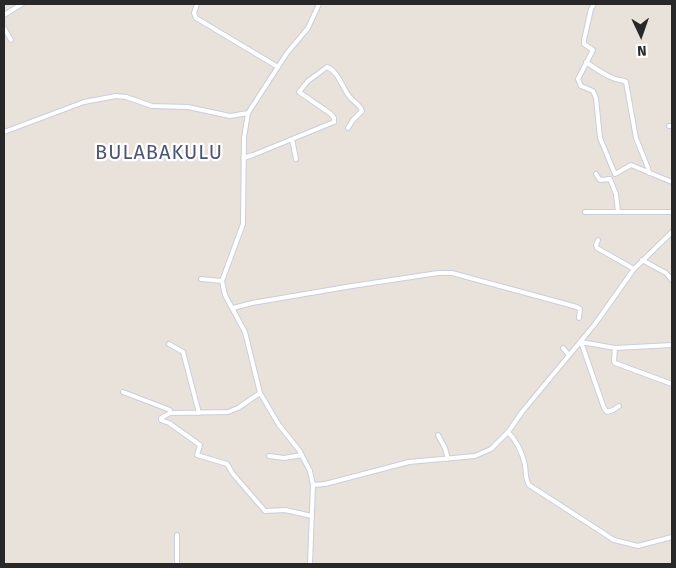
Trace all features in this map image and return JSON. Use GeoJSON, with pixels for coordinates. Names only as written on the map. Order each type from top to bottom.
{"type":"FeatureCollection","features":[{"type":"Feature","properties":{"kind":"street"},"geometry":{"type":"LineString","coordinates":[[4,15],[22,4]]}},
{"type":"Feature","properties":{"kind":"street"},"geometry":{"type":"LineString","coordinates":[[197,4],[194,13],[196,18],[278,67]]}},
{"type":"Feature","properties":{"kind":"street"},"geometry":{"type":"LineString","coordinates":[[310,564],[313,485],[310,471],[302,455],[279,425],[260,393],[244,332],[225,295],[222,281],[243,224],[243,158],[248,113],[278,67],[308,28],[319,4]]}},
{"type":"Feature","properties":{"kind":"street"},"geometry":{"type":"LineString","coordinates":[[594,4],[591,9],[584,40],[584,44],[593,50],[578,79],[581,86],[593,91],[596,98],[600,138],[615,174]]}},
{"type":"Feature","properties":{"kind":"street"},"geometry":{"type":"LineString","coordinates":[[4,28],[11,40]]}},
{"type":"Feature","properties":{"kind":"street"},"geometry":{"type":"LineString","coordinates":[[586,62],[596,70],[626,82],[636,138],[649,173]]}},
{"type":"Feature","properties":{"kind":"street"},"geometry":{"type":"LineString","coordinates":[[243,158],[334,122],[331,114],[299,92],[308,81],[327,67],[332,70],[349,96],[361,108],[362,111],[348,128]]}},
{"type":"Feature","properties":{"kind":"street"},"geometry":{"type":"LineString","coordinates":[[5,130],[84,102],[116,96],[126,97],[152,106],[201,109],[230,116],[248,113]]}},
{"type":"Feature","properties":{"kind":"street"},"geometry":{"type":"LineString","coordinates":[[292,139],[296,159]]}},
{"type":"Feature","properties":{"kind":"street"},"geometry":{"type":"LineString","coordinates":[[610,180],[615,174],[631,166],[672,182]]}},
{"type":"Feature","properties":{"kind":"street"},"geometry":{"type":"LineString","coordinates":[[596,174],[600,180],[610,180]]}},
{"type":"Feature","properties":{"kind":"street"},"geometry":{"type":"LineString","coordinates":[[610,180],[616,194],[618,212]]}},
{"type":"Feature","properties":{"kind":"street"},"geometry":{"type":"LineString","coordinates":[[585,212],[672,212]]}},
{"type":"Feature","properties":{"kind":"street"},"geometry":{"type":"LineString","coordinates":[[313,485],[324,484],[409,462],[481,454],[491,449],[508,432],[581,342],[634,269],[672,232]]}},
{"type":"Feature","properties":{"kind":"street"},"geometry":{"type":"LineString","coordinates":[[598,240],[597,248],[634,269]]}},
{"type":"Feature","properties":{"kind":"street"},"geometry":{"type":"LineString","coordinates":[[642,260],[666,273],[672,280]]}},
{"type":"Feature","properties":{"kind":"street"},"geometry":{"type":"LineString","coordinates":[[233,308],[352,286],[438,273],[452,273],[577,307],[580,309],[579,318]]}},
{"type":"Feature","properties":{"kind":"street"},"geometry":{"type":"LineString","coordinates":[[202,279],[222,281]]}},
{"type":"Feature","properties":{"kind":"street"},"geometry":{"type":"LineString","coordinates":[[581,342],[615,348],[672,345]]}},
{"type":"Feature","properties":{"kind":"street"},"geometry":{"type":"LineString","coordinates":[[581,342],[604,408],[610,412],[618,406]]}},
{"type":"Feature","properties":{"kind":"street"},"geometry":{"type":"LineString","coordinates":[[169,344],[183,352],[200,413]]}},
{"type":"Feature","properties":{"kind":"street"},"geometry":{"type":"LineString","coordinates":[[563,348],[569,355]]}},
{"type":"Feature","properties":{"kind":"street"},"geometry":{"type":"LineString","coordinates":[[615,348],[614,361],[672,384]]}},
{"type":"Feature","properties":{"kind":"street"},"geometry":{"type":"LineString","coordinates":[[123,392],[170,410],[170,413]]}},
{"type":"Feature","properties":{"kind":"street"},"geometry":{"type":"LineString","coordinates":[[260,393],[234,411],[219,413],[170,413],[161,419],[200,445],[197,456],[227,464],[233,474],[265,511],[285,510],[312,516]]}},
{"type":"Feature","properties":{"kind":"street"},"geometry":{"type":"LineString","coordinates":[[508,432],[519,446],[525,466],[526,480],[530,485],[607,537],[638,546],[672,537]]}},
{"type":"Feature","properties":{"kind":"street"},"geometry":{"type":"LineString","coordinates":[[438,435],[448,459]]}},
{"type":"Feature","properties":{"kind":"street"},"geometry":{"type":"LineString","coordinates":[[269,456],[284,458],[302,455]]}},
{"type":"Feature","properties":{"kind":"street"},"geometry":{"type":"LineString","coordinates":[[177,535],[177,564]]}},
{"type":"Feature","properties":{"kind":"district","name":"BULABAKULU"},"geometry":{"type":"Point","coordinates":[159,153]}}]}
